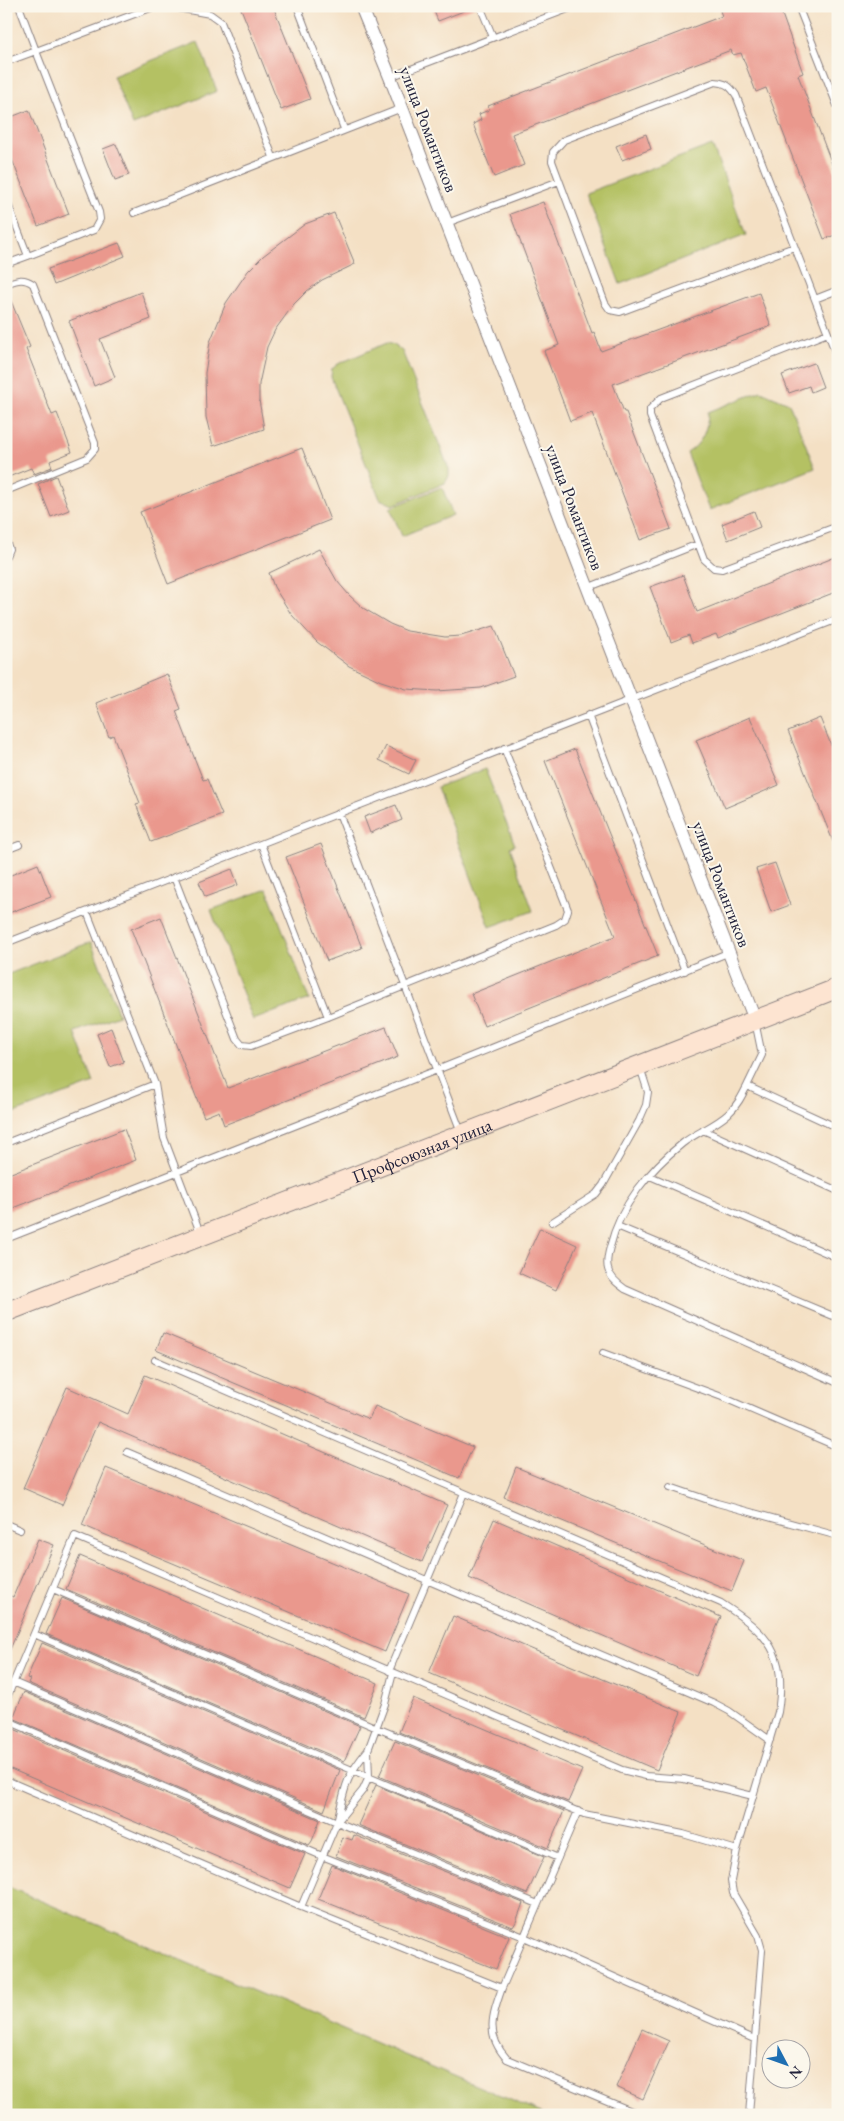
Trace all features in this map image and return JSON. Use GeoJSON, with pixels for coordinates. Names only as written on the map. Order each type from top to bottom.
{"type":"FeatureCollection","features":[{"type":"Feature","properties":{"kind":"main road","name":"Профсоюзная улица"},"geometry":{"type":"LineString","coordinates":[[6,1312],[463,1136],[838,988]]}},
{"type":"Feature","properties":{"kind":"street","name":"улица Романтиков"},"geometry":{"type":"LineString","coordinates":[[361,6],[447,223],[755,1020]]}},
{"type":"Feature","properties":{"kind":"lane"},"geometry":{"type":"LineString","coordinates":[[6,264],[94,230],[100,219],[99,212],[18,6]]}},
{"type":"Feature","properties":{"kind":"lane"},"geometry":{"type":"LineString","coordinates":[[6,62],[156,6]]}},
{"type":"Feature","properties":{"kind":"lane"},"geometry":{"type":"LineString","coordinates":[[166,6],[210,14],[222,22],[274,157]]}},
{"type":"Feature","properties":{"kind":"lane"},"geometry":{"type":"LineString","coordinates":[[297,6],[344,129]]}},
{"type":"Feature","properties":{"kind":"lane"},"geometry":{"type":"LineString","coordinates":[[480,6],[493,37]]}},
{"type":"Feature","properties":{"kind":"lane"},"geometry":{"type":"LineString","coordinates":[[390,77],[576,6]]}},
{"type":"Feature","properties":{"kind":"lane"},"geometry":{"type":"LineString","coordinates":[[798,6],[838,108]]}},
{"type":"Feature","properties":{"kind":"lane"},"geometry":{"type":"LineString","coordinates":[[794,247],[620,312],[610,310],[605,303],[559,180],[552,160],[553,152],[564,140],[715,82],[724,83],[731,87],[736,95],[838,359]]}},
{"type":"Feature","properties":{"kind":"lane"},"geometry":{"type":"LineString","coordinates":[[134,213],[344,129],[402,108]]}},
{"type":"Feature","properties":{"kind":"lane"},"geometry":{"type":"LineString","coordinates":[[447,223],[559,180]]}},
{"type":"Feature","properties":{"kind":"lane"},"geometry":{"type":"LineString","coordinates":[[6,199],[28,256]]}},
{"type":"Feature","properties":{"kind":"lane"},"geometry":{"type":"LineString","coordinates":[[6,284],[20,279],[27,280],[33,284],[95,443],[95,449],[87,458],[6,491]]}},
{"type":"Feature","properties":{"kind":"lane"},"geometry":{"type":"LineString","coordinates":[[814,299],[838,290]]}},
{"type":"Feature","properties":{"kind":"lane"},"geometry":{"type":"LineString","coordinates":[[828,333],[661,398],[650,409],[650,416],[704,559],[714,568],[722,569],[838,526]]}},
{"type":"Feature","properties":{"kind":"lane"},"geometry":{"type":"LineString","coordinates":[[6,541],[9,549],[6,556]]}},
{"type":"Feature","properties":{"kind":"lane"},"geometry":{"type":"LineString","coordinates":[[587,588],[698,544]]}},
{"type":"Feature","properties":{"kind":"lane"},"geometry":{"type":"LineString","coordinates":[[6,943],[838,619]]}},
{"type":"Feature","properties":{"kind":"lane"},"geometry":{"type":"LineString","coordinates":[[588,715],[685,971]]}},
{"type":"Feature","properties":{"kind":"lane"},"geometry":{"type":"LineString","coordinates":[[174,877],[237,1039],[242,1045],[251,1046],[328,1018],[556,925],[566,919],[568,910],[504,748]]}},
{"type":"Feature","properties":{"kind":"lane"},"geometry":{"type":"LineString","coordinates":[[339,813],[463,1136]]}},
{"type":"Feature","properties":{"kind":"lane"},"geometry":{"type":"LineString","coordinates":[[261,844],[328,1018]]}},
{"type":"Feature","properties":{"kind":"lane"},"geometry":{"type":"LineString","coordinates":[[6,850],[19,845]]}},
{"type":"Feature","properties":{"kind":"lane"},"geometry":{"type":"LineString","coordinates":[[87,912],[155,1084],[164,1138],[202,1236]]}},
{"type":"Feature","properties":{"kind":"lane"},"geometry":{"type":"LineString","coordinates":[[6,1239],[437,1070],[730,952]]}},
{"type":"Feature","properties":{"kind":"lane"},"geometry":{"type":"LineString","coordinates":[[755,1020],[762,1055],[737,1104],[729,1113],[669,1155],[627,1203],[617,1226],[607,1259],[608,1269],[612,1277],[625,1289],[838,1382]]}},
{"type":"Feature","properties":{"kind":"lane"},"geometry":{"type":"LineString","coordinates":[[552,1222],[596,1194],[635,1129],[648,1097],[647,1086],[640,1066]]}},
{"type":"Feature","properties":{"kind":"lane"},"geometry":{"type":"LineString","coordinates":[[6,1142],[155,1084]]}},
{"type":"Feature","properties":{"kind":"lane"},"geometry":{"type":"LineString","coordinates":[[747,1086],[838,1128]]}},
{"type":"Feature","properties":{"kind":"lane"},"geometry":{"type":"LineString","coordinates":[[703,1130],[838,1191]]}},
{"type":"Feature","properties":{"kind":"lane"},"geometry":{"type":"LineString","coordinates":[[650,1176],[838,1258]]}},
{"type":"Feature","properties":{"kind":"lane"},"geometry":{"type":"LineString","coordinates":[[617,1226],[838,1318]]}},
{"type":"Feature","properties":{"kind":"lane"},"geometry":{"type":"LineString","coordinates":[[603,1353],[722,1397],[838,1447]]}},
{"type":"Feature","properties":{"kind":"lane"},"geometry":{"type":"LineString","coordinates":[[155,1360],[721,1603],[761,1632],[775,1652],[780,1667],[780,1696],[770,1740],[737,1850],[731,1881],[733,1893],[758,1936],[762,1950],[749,2115]]}},
{"type":"Feature","properties":{"kind":"lane"},"geometry":{"type":"LineString","coordinates":[[127,1452],[714,1703],[729,1711],[770,1740]]}},
{"type":"Feature","properties":{"kind":"lane"},"geometry":{"type":"LineString","coordinates":[[670,1487],[725,1506],[838,1536]]}},
{"type":"Feature","properties":{"kind":"lane"},"geometry":{"type":"LineString","coordinates":[[300,1907],[337,1822],[346,1784],[352,1770],[368,1750],[377,1728],[391,1672],[464,1493]]}},
{"type":"Feature","properties":{"kind":"lane"},"geometry":{"type":"LineString","coordinates":[[6,1524],[20,1530]]}},
{"type":"Feature","properties":{"kind":"lane"},"geometry":{"type":"LineString","coordinates":[[6,1700],[75,1536],[622,1770],[646,1776],[684,1779],[753,1796]]}},
{"type":"Feature","properties":{"kind":"lane"},"geometry":{"type":"LineString","coordinates":[[53,1589],[377,1728],[578,1811],[683,1834],[737,1850]]}},
{"type":"Feature","properties":{"kind":"lane"},"geometry":{"type":"LineString","coordinates":[[34,1634],[558,1858]]}},
{"type":"Feature","properties":{"kind":"lane"},"geometry":{"type":"LineString","coordinates":[[14,1682],[337,1822],[538,1904]]}},
{"type":"Feature","properties":{"kind":"lane"},"geometry":{"type":"LineString","coordinates":[[6,1720],[322,1856],[524,1937],[754,2038]]}},
{"type":"Feature","properties":{"kind":"lane"},"geometry":{"type":"LineString","coordinates":[[337,1822],[363,1790],[369,1777],[368,1750]]}},
{"type":"Feature","properties":{"kind":"lane"},"geometry":{"type":"LineString","coordinates":[[6,1780],[300,1907],[502,1988]]}},
{"type":"Feature","properties":{"kind":"lane"},"geometry":{"type":"LineString","coordinates":[[578,1811],[502,1988],[494,2009],[492,2032],[495,2042],[507,2059],[641,2115]]}},
{"type":"Feature","properties":{"kind":"green space"},"geometry":{"type":"Polygon","coordinates":[[[198,42],[217,91],[133,125],[113,76],[198,42]]]}},
{"type":"Feature","properties":{"kind":"green space"},"geometry":{"type":"Polygon","coordinates":[[[712,145],[746,235],[620,284],[586,193],[712,145]]]}},
{"type":"Feature","properties":{"kind":"green space"},"geometry":{"type":"Polygon","coordinates":[[[387,343],[394,345],[402,351],[449,469],[449,476],[445,483],[393,505],[380,499],[331,377],[332,369],[338,364],[387,343]]]}},
{"type":"Feature","properties":{"kind":"green space"},"geometry":{"type":"Polygon","coordinates":[[[761,391],[789,403],[815,468],[709,510],[687,453],[697,445],[703,436],[708,412],[761,391]]]}},
{"type":"Feature","properties":{"kind":"green space"},"geometry":{"type":"Polygon","coordinates":[[[442,487],[453,515],[402,536],[390,508],[442,487]]]}},
{"type":"Feature","properties":{"kind":"green space"},"geometry":{"type":"Polygon","coordinates":[[[485,769],[515,845],[510,847],[533,911],[490,927],[437,787],[485,769]]]}},
{"type":"Feature","properties":{"kind":"green space"},"geometry":{"type":"Polygon","coordinates":[[[267,889],[309,999],[253,1020],[211,910],[267,889]]]}},
{"type":"Feature","properties":{"kind":"green space"},"geometry":{"type":"Polygon","coordinates":[[[91,942],[119,1015],[75,1032],[94,1083],[6,1116],[6,975],[91,942]]]}},
{"type":"Feature","properties":{"kind":"green space"},"geometry":{"type":"Polygon","coordinates":[[[6,1886],[546,2115],[6,2115],[6,1886]]]}},
{"type":"Feature","properties":{"kind":"building"},"geometry":{"type":"Polygon","coordinates":[[[240,6],[273,6],[310,99],[281,110],[240,6]]]}},
{"type":"Feature","properties":{"kind":"building"},"geometry":{"type":"Polygon","coordinates":[[[432,6],[474,6],[474,7],[438,21],[432,6]]]}},
{"type":"Feature","properties":{"kind":"building"},"geometry":{"type":"Polygon","coordinates":[[[733,6],[779,6],[803,73],[798,75],[838,180],[838,234],[824,239],[766,88],[756,92],[741,53],[733,55],[731,50],[512,134],[524,165],[494,177],[473,124],[481,120],[479,114],[489,110],[488,106],[722,16],[720,11],[733,6]]]}},
{"type":"Feature","properties":{"kind":"building"},"geometry":{"type":"Polygon","coordinates":[[[29,110],[69,214],[38,226],[6,144],[6,119],[29,110]]]}},
{"type":"Feature","properties":{"kind":"building"},"geometry":{"type":"Polygon","coordinates":[[[646,134],[651,149],[622,160],[616,146],[646,134]]]}},
{"type":"Feature","properties":{"kind":"building"},"geometry":{"type":"Polygon","coordinates":[[[116,144],[129,175],[115,180],[103,149],[116,144]]]}},
{"type":"Feature","properties":{"kind":"building"},"geometry":{"type":"Polygon","coordinates":[[[543,202],[592,333],[594,332],[601,351],[759,293],[771,326],[613,384],[624,412],[626,412],[671,529],[640,540],[592,413],[570,421],[544,351],[559,345],[510,214],[543,202]]]}},
{"type":"Feature","properties":{"kind":"building"},"geometry":{"type":"Polygon","coordinates":[[[334,213],[355,264],[322,280],[307,291],[294,304],[275,330],[267,347],[259,384],[259,400],[264,429],[213,446],[206,417],[205,373],[210,342],[226,303],[248,271],[263,256],[305,224],[334,213]]]}},
{"type":"Feature","properties":{"kind":"building"},"geometry":{"type":"Polygon","coordinates":[[[119,243],[125,256],[54,285],[48,269],[119,243]]]}},
{"type":"Feature","properties":{"kind":"building"},"geometry":{"type":"Polygon","coordinates":[[[6,289],[30,347],[26,349],[52,415],[57,413],[72,452],[50,461],[52,467],[34,474],[31,468],[6,478],[6,289]]]}},
{"type":"Feature","properties":{"kind":"building"},"geometry":{"type":"Polygon","coordinates":[[[141,292],[151,319],[100,339],[115,377],[94,386],[69,321],[141,292]]]}},
{"type":"Feature","properties":{"kind":"building"},"geometry":{"type":"Polygon","coordinates":[[[814,363],[823,387],[811,392],[809,386],[789,393],[782,375],[814,363]]]}},
{"type":"Feature","properties":{"kind":"building"},"geometry":{"type":"Polygon","coordinates":[[[302,448],[330,520],[168,584],[140,512],[302,448]]]}},
{"type":"Feature","properties":{"kind":"building"},"geometry":{"type":"Polygon","coordinates":[[[56,476],[69,510],[51,517],[38,484],[56,476]]]}},
{"type":"Feature","properties":{"kind":"building"},"geometry":{"type":"Polygon","coordinates":[[[754,511],[760,527],[728,540],[722,524],[754,511]]]}},
{"type":"Feature","properties":{"kind":"building"},"geometry":{"type":"Polygon","coordinates":[[[319,549],[337,581],[349,595],[363,608],[390,624],[407,631],[445,637],[461,636],[494,626],[514,676],[481,688],[437,691],[406,689],[381,681],[349,666],[317,642],[291,614],[274,587],[269,573],[319,549]]]}},
{"type":"Feature","properties":{"kind":"building"},"geometry":{"type":"Polygon","coordinates":[[[838,556],[838,591],[718,638],[716,634],[692,643],[689,635],[671,642],[650,587],[683,575],[697,612],[838,556]]]}},
{"type":"Feature","properties":{"kind":"building"},"geometry":{"type":"Polygon","coordinates":[[[167,674],[181,709],[176,711],[203,780],[207,779],[222,815],[151,842],[136,804],[140,803],[113,735],[109,737],[96,703],[167,674]]]}},
{"type":"Feature","properties":{"kind":"building"},"geometry":{"type":"Polygon","coordinates":[[[750,717],[779,785],[725,808],[696,740],[750,717]]]}},
{"type":"Feature","properties":{"kind":"building"},"geometry":{"type":"Polygon","coordinates":[[[820,718],[838,762],[837,851],[788,731],[820,718]]]}},
{"type":"Feature","properties":{"kind":"building"},"geometry":{"type":"Polygon","coordinates":[[[386,746],[416,760],[409,774],[379,760],[386,746]]]}},
{"type":"Feature","properties":{"kind":"building"},"geometry":{"type":"Polygon","coordinates":[[[575,749],[658,956],[484,1026],[471,994],[615,936],[545,761],[575,749]]]}},
{"type":"Feature","properties":{"kind":"building"},"geometry":{"type":"Polygon","coordinates":[[[396,805],[402,820],[370,833],[364,817],[396,805]]]}},
{"type":"Feature","properties":{"kind":"building"},"geometry":{"type":"Polygon","coordinates":[[[321,844],[362,948],[327,961],[286,857],[321,844]]]}},
{"type":"Feature","properties":{"kind":"building"},"geometry":{"type":"Polygon","coordinates":[[[775,863],[790,905],[771,912],[756,869],[775,863]]]}},
{"type":"Feature","properties":{"kind":"building"},"geometry":{"type":"Polygon","coordinates":[[[38,864],[51,897],[6,914],[6,877],[38,864]]]}},
{"type":"Feature","properties":{"kind":"building"},"geometry":{"type":"Polygon","coordinates":[[[232,869],[238,885],[205,897],[199,882],[232,869]]]}},
{"type":"Feature","properties":{"kind":"building"},"geometry":{"type":"Polygon","coordinates":[[[161,917],[228,1088],[386,1027],[398,1057],[224,1125],[219,1111],[204,1117],[131,929],[161,917]]]}},
{"type":"Feature","properties":{"kind":"building"},"geometry":{"type":"Polygon","coordinates":[[[111,1028],[124,1062],[110,1067],[97,1034],[111,1028]]]}},
{"type":"Feature","properties":{"kind":"building"},"geometry":{"type":"Polygon","coordinates":[[[124,1129],[136,1160],[6,1211],[6,1175],[124,1129]]]}},
{"type":"Feature","properties":{"kind":"building"},"geometry":{"type":"Polygon","coordinates":[[[540,1228],[577,1245],[556,1290],[519,1273],[540,1228]]]}},
{"type":"Feature","properties":{"kind":"building"},"geometry":{"type":"Polygon","coordinates":[[[163,1333],[369,1419],[375,1406],[473,1447],[459,1478],[156,1350],[163,1333]]]}},
{"type":"Feature","properties":{"kind":"building"},"geometry":{"type":"Polygon","coordinates":[[[145,1375],[447,1505],[422,1562],[98,1422],[62,1505],[23,1488],[67,1387],[128,1414],[145,1375]]]}},
{"type":"Feature","properties":{"kind":"building"},"geometry":{"type":"Polygon","coordinates":[[[516,1467],[744,1561],[732,1591],[504,1497],[516,1467]]]}},
{"type":"Feature","properties":{"kind":"building"},"geometry":{"type":"Polygon","coordinates":[[[106,1468],[409,1594],[385,1652],[82,1525],[106,1468]]]}},
{"type":"Feature","properties":{"kind":"building"},"geometry":{"type":"Polygon","coordinates":[[[494,1519],[721,1617],[696,1676],[469,1578],[494,1519]]]}},
{"type":"Feature","properties":{"kind":"building"},"geometry":{"type":"Polygon","coordinates":[[[38,1539],[54,1545],[6,1659],[6,1594],[13,1597],[38,1539]]]}},
{"type":"Feature","properties":{"kind":"building"},"geometry":{"type":"Polygon","coordinates":[[[80,1556],[378,1683],[364,1717],[66,1589],[80,1556]]]}},
{"type":"Feature","properties":{"kind":"building"},"geometry":{"type":"Polygon","coordinates":[[[62,1598],[360,1726],[344,1761],[46,1634],[62,1598]]]}},
{"type":"Feature","properties":{"kind":"building"},"geometry":{"type":"Polygon","coordinates":[[[453,1616],[681,1712],[657,1770],[429,1673],[453,1616]]]}},
{"type":"Feature","properties":{"kind":"building"},"geometry":{"type":"Polygon","coordinates":[[[42,1643],[340,1770],[324,1811],[28,1683],[30,1679],[27,1678],[42,1643]]]}},
{"type":"Feature","properties":{"kind":"building"},"geometry":{"type":"Polygon","coordinates":[[[24,1692],[320,1820],[312,1841],[309,1845],[13,1718],[24,1692]]]}},
{"type":"Feature","properties":{"kind":"building"},"geometry":{"type":"Polygon","coordinates":[[[413,1698],[582,1770],[568,1802],[399,1732],[413,1698]]]}},
{"type":"Feature","properties":{"kind":"building"},"geometry":{"type":"Polygon","coordinates":[[[9,1727],[305,1854],[290,1888],[6,1767],[6,1734],[9,1727]]]}},
{"type":"Feature","properties":{"kind":"building"},"geometry":{"type":"Polygon","coordinates":[[[395,1741],[564,1811],[548,1848],[379,1776],[395,1741]]]}},
{"type":"Feature","properties":{"kind":"building"},"geometry":{"type":"Polygon","coordinates":[[[376,1785],[544,1857],[527,1894],[358,1825],[376,1785]]]}},
{"type":"Feature","properties":{"kind":"building"},"geometry":{"type":"Polygon","coordinates":[[[354,1835],[523,1903],[516,1922],[513,1927],[336,1856],[343,1837],[352,1840],[354,1835]]]}},
{"type":"Feature","properties":{"kind":"building"},"geometry":{"type":"Polygon","coordinates":[[[332,1865],[509,1937],[496,1969],[318,1899],[332,1865]]]}},
{"type":"Feature","properties":{"kind":"building"},"geometry":{"type":"Polygon","coordinates":[[[642,2029],[669,2041],[643,2099],[616,2087],[642,2029]]]}}]}
